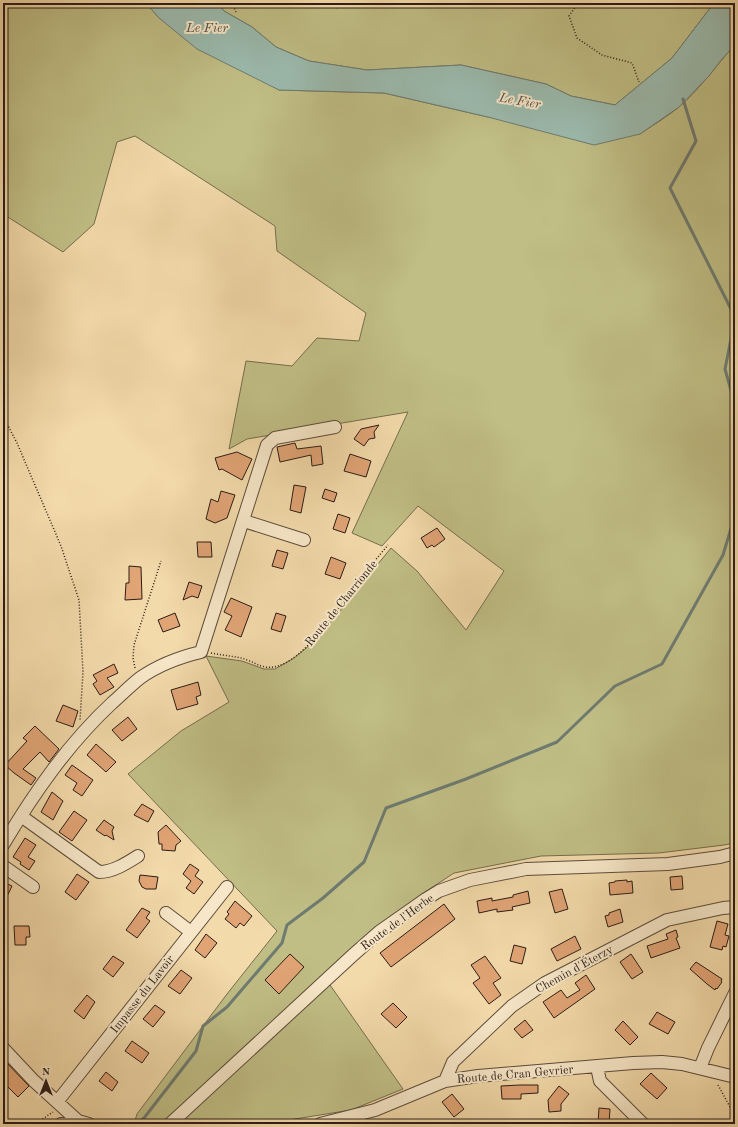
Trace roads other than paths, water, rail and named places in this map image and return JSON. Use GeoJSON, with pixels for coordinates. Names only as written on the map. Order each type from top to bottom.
{"type":"FeatureCollection","features":[{"type":"Feature","properties":{"kind":"street"},"geometry":{"type":"LineString","coordinates":[[3,845],[51,772],[94,720],[140,678],[186,655],[201,652],[267,445],[275,438],[335,427]]}},
{"type":"Feature","properties":{"kind":"street"},"geometry":{"type":"LineString","coordinates":[[244,521],[304,540]]}},
{"type":"Feature","properties":{"kind":"street"},"geometry":{"type":"LineString","coordinates":[[21,816],[99,872],[105,872],[138,856]]}},
{"type":"Feature","properties":{"kind":"street","name":"Route de l'Herbe"},"geometry":{"type":"LineString","coordinates":[[170,1124],[353,954],[379,932],[439,891],[470,880],[526,869],[668,864],[720,857],[735,853]]}},
{"type":"Feature","properties":{"kind":"street"},"geometry":{"type":"LineString","coordinates":[[3,866],[33,887]]}},
{"type":"Feature","properties":{"kind":"street","name":"Impasse du Lavoir"},"geometry":{"type":"LineString","coordinates":[[59,1104],[227,887]]}},
{"type":"Feature","properties":{"kind":"street","name":"Chemin d'Éterzy"},"geometry":{"type":"LineString","coordinates":[[445,1081],[453,1062],[512,1006],[545,983],[667,920],[723,908],[735,908]]}},
{"type":"Feature","properties":{"kind":"street"},"geometry":{"type":"LineString","coordinates":[[166,913],[191,932]]}},
{"type":"Feature","properties":{"kind":"street"},"geometry":{"type":"LineString","coordinates":[[705,1069],[708,1048],[735,993]]}},
{"type":"Feature","properties":{"kind":"street"},"geometry":{"type":"LineString","coordinates":[[3,1048],[34,1081],[59,1104],[72,1123]]}},
{"type":"Feature","properties":{"kind":"street","name":"Route de Cran Gevrier"},"geometry":{"type":"LineString","coordinates":[[320,1124],[375,1110],[445,1081],[478,1076],[633,1063],[662,1062],[682,1064],[735,1077]]}},
{"type":"Feature","properties":{"kind":"street"},"geometry":{"type":"LineString","coordinates":[[597,1067],[600,1081],[643,1124]]}},
{"type":"Feature","properties":{"kind":"water","name":"Le Fier"},"geometry":{"type":"Polygon","coordinates":[[[146,3],[217,3],[224,11],[252,27],[276,47],[309,61],[367,70],[461,65],[546,84],[571,96],[615,105],[672,58],[714,3],[735,3],[735,45],[709,76],[679,107],[640,134],[594,145],[488,117],[384,93],[279,90],[197,49],[159,18],[146,3]]]}},
{"type":"Feature","properties":{"kind":"waterway"},"geometry":{"type":"LineString","coordinates":[[683,99],[696,141],[670,188],[735,317]]}},
{"type":"Feature","properties":{"kind":"waterway"},"geometry":{"type":"LineString","coordinates":[[735,319],[725,369],[735,405]]}},
{"type":"Feature","properties":{"kind":"waterway"},"geometry":{"type":"LineString","coordinates":[[137,1124],[144,1118],[196,1051],[203,1026],[227,1007],[282,943],[287,925],[323,898],[364,862],[386,808],[466,779],[557,742],[615,686],[662,664],[723,555],[735,515]]}}]}
